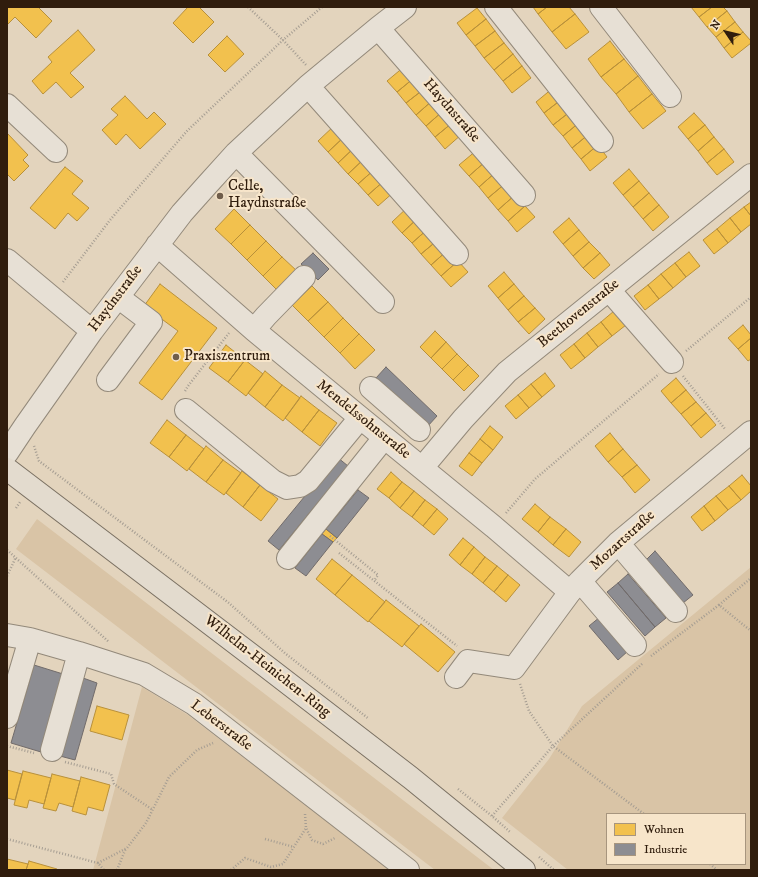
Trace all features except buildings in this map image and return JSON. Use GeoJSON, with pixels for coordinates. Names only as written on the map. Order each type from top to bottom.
{"type":"FeatureCollection","features":[{"type":"Feature","properties":{"kind":"main road","name":"Wilhelm-Heinichen-Ring"},"geometry":{"type":"LineString","coordinates":[[7,469],[417,783],[530,863]]}},
{"type":"Feature","properties":{"kind":"street","name":"Haydnstraße"},"geometry":{"type":"LineString","coordinates":[[7,453],[92,332],[182,213],[236,153],[313,82],[405,7]]}},
{"type":"Feature","properties":{"kind":"street"},"geometry":{"type":"LineString","coordinates":[[496,7],[602,141]]}},
{"type":"Feature","properties":{"kind":"street"},"geometry":{"type":"LineString","coordinates":[[601,7],[670,96]]}},
{"type":"Feature","properties":{"kind":"street","name":"Haydnstraße"},"geometry":{"type":"LineString","coordinates":[[378,28],[524,195]]}},
{"type":"Feature","properties":{"kind":"street"},"geometry":{"type":"LineString","coordinates":[[313,82],[457,254]]}},
{"type":"Feature","properties":{"kind":"street"},"geometry":{"type":"LineString","coordinates":[[7,105],[56,151]]}},
{"type":"Feature","properties":{"kind":"street"},"geometry":{"type":"LineString","coordinates":[[236,153],[383,302]]}},
{"type":"Feature","properties":{"kind":"street","name":"Beethovenstraße"},"geometry":{"type":"LineString","coordinates":[[422,468],[463,419],[508,372],[751,175]]}},
{"type":"Feature","properties":{"kind":"street","name":"Mendelssohnstraße"},"geometry":{"type":"LineString","coordinates":[[157,245],[247,324],[358,417],[494,527],[575,586],[635,644]]}},
{"type":"Feature","properties":{"kind":"street"},"geometry":{"type":"LineString","coordinates":[[7,260],[92,332]]}},
{"type":"Feature","properties":{"kind":"street"},"geometry":{"type":"LineString","coordinates":[[247,324],[266,316],[304,277]]}},
{"type":"Feature","properties":{"kind":"street"},"geometry":{"type":"LineString","coordinates":[[609,290],[672,362]]}},
{"type":"Feature","properties":{"kind":"street"},"geometry":{"type":"LineString","coordinates":[[108,380],[151,322],[118,297]]}},
{"type":"Feature","properties":{"kind":"street"},"geometry":{"type":"LineString","coordinates":[[186,410],[273,481],[288,488],[300,486],[308,480],[358,417],[374,391],[414,426],[388,440],[315,524],[288,558]]}},
{"type":"Feature","properties":{"kind":"street","name":"Mozartstraße"},"geometry":{"type":"LineString","coordinates":[[514,668],[575,586],[618,543],[744,437]]}},
{"type":"Feature","properties":{"kind":"street"},"geometry":{"type":"LineString","coordinates":[[618,543],[676,611]]}},
{"type":"Feature","properties":{"kind":"street","name":"Leberstraße"},"geometry":{"type":"LineString","coordinates":[[7,635],[30,639],[144,674],[194,704],[408,870]]}},
{"type":"Feature","properties":{"kind":"street"},"geometry":{"type":"LineString","coordinates":[[7,717],[30,639]]}},
{"type":"Feature","properties":{"kind":"street"},"geometry":{"type":"LineString","coordinates":[[52,750],[79,653]]}},
{"type":"Feature","properties":{"kind":"street"},"geometry":{"type":"LineString","coordinates":[[462,669],[514,668]]}},
{"type":"Feature","properties":{"kind":"path"},"geometry":{"type":"LineString","coordinates":[[248,7],[283,40],[313,82]]}},
{"type":"Feature","properties":{"kind":"path"},"geometry":{"type":"LineString","coordinates":[[52,297],[110,220],[187,131],[283,40],[322,7]]}},
{"type":"Feature","properties":{"kind":"path"},"geometry":{"type":"LineString","coordinates":[[494,527],[535,479],[751,297]]}},
{"type":"Feature","properties":{"kind":"path"},"geometry":{"type":"LineString","coordinates":[[186,410],[184,407],[184,398],[188,386],[247,324]]}},
{"type":"Feature","properties":{"kind":"path"},"geometry":{"type":"LineString","coordinates":[[672,362],[744,437]]}},
{"type":"Feature","properties":{"kind":"path"},"geometry":{"type":"LineString","coordinates":[[36,441],[34,446],[39,461],[229,603],[286,654],[373,723]]}},
{"type":"Feature","properties":{"kind":"path"},"geometry":{"type":"LineString","coordinates":[[315,524],[378,575],[374,581]]}},
{"type":"Feature","properties":{"kind":"path"},"geometry":{"type":"LineString","coordinates":[[7,550],[109,642]]}},
{"type":"Feature","properties":{"kind":"path"},"geometry":{"type":"LineString","coordinates":[[339,553],[459,648],[462,669]]}},
{"type":"Feature","properties":{"kind":"path"},"geometry":{"type":"LineString","coordinates":[[7,576],[16,557]]}},
{"type":"Feature","properties":{"kind":"path"},"geometry":{"type":"LineString","coordinates":[[492,816],[553,746],[648,659],[719,605],[751,578]]}},
{"type":"Feature","properties":{"kind":"path"},"geometry":{"type":"LineString","coordinates":[[719,605],[751,630]]}},
{"type":"Feature","properties":{"kind":"path"},"geometry":{"type":"LineString","coordinates":[[514,668],[529,711],[553,746],[643,813]]}},
{"type":"Feature","properties":{"kind":"path"},"geometry":{"type":"LineString","coordinates":[[117,870],[127,848],[146,823],[169,777],[197,750],[232,733]]}},
{"type":"Feature","properties":{"kind":"path"},"geometry":{"type":"LineString","coordinates":[[111,774],[114,784],[153,810]]}},
{"type":"Feature","properties":{"kind":"path"},"geometry":{"type":"LineString","coordinates":[[454,787],[492,816],[514,836]]}},
{"type":"Feature","properties":{"kind":"path"},"geometry":{"type":"LineString","coordinates":[[231,870],[245,858],[271,867],[283,864],[306,828]]}},
{"type":"Feature","properties":{"kind":"path"},"geometry":{"type":"LineString","coordinates":[[7,839],[98,863],[104,870]]}},
{"type":"Feature","properties":{"kind":"path"},"geometry":{"type":"LineString","coordinates":[[265,839],[294,847]]}},
{"type":"Feature","properties":{"kind":"path"},"geometry":{"type":"LineString","coordinates":[[98,863],[127,848]]}},
{"type":"Feature","properties":{"kind":"path"},"geometry":{"type":"LineString","coordinates":[[530,863],[554,870]]}},
{"type":"Feature","properties":{"kind":"shaded area"},"geometry":{"type":"Polygon","coordinates":[[[37,519],[494,870],[435,870],[16,549],[37,519]]]}},
{"type":"Feature","properties":{"kind":"shaded area"},"geometry":{"type":"Polygon","coordinates":[[[751,567],[751,870],[568,870],[502,818],[549,759],[582,706],[751,567]]]}},
{"type":"Feature","properties":{"kind":"shaded area"},"geometry":{"type":"Polygon","coordinates":[[[142,687],[188,715],[390,870],[93,870],[142,687]]]}},
{"type":"Feature","properties":{"kind":"place","name":"Celle, Haydnstraße"},"geometry":{"type":"Point","coordinates":[220,196]}},
{"type":"Feature","properties":{"kind":"place","name":"Praxiszentrum"},"geometry":{"type":"Point","coordinates":[176,357]}}]}
